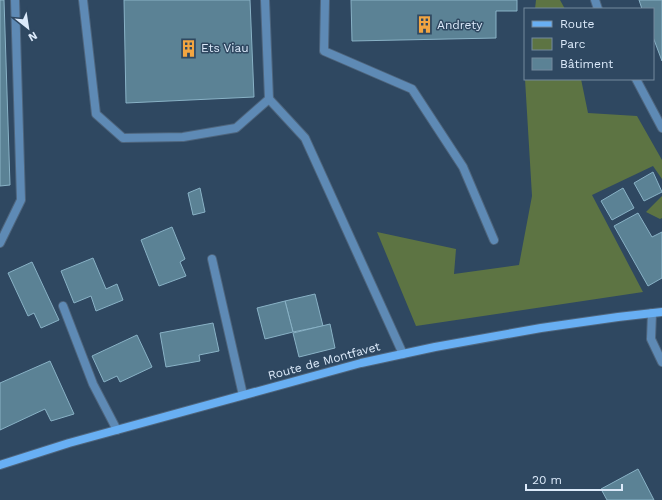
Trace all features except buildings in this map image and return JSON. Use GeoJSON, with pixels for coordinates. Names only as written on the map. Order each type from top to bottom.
{"type":"FeatureCollection","features":[{"type":"Feature","properties":{"kind":"street","name":"Route de Montfavet"},"geometry":{"type":"LineString","coordinates":[[0,465],[69,443],[361,363],[541,328],[662,312]]}},
{"type":"Feature","properties":{"kind":"lane"},"geometry":{"type":"LineString","coordinates":[[0,242],[22,200],[15,0]]}},
{"type":"Feature","properties":{"kind":"lane"},"geometry":{"type":"LineString","coordinates":[[83,0],[96,114],[123,138],[183,136],[236,128],[268,99]]}},
{"type":"Feature","properties":{"kind":"lane"},"geometry":{"type":"LineString","coordinates":[[265,0],[268,99],[305,138],[403,354]]}},
{"type":"Feature","properties":{"kind":"lane"},"geometry":{"type":"LineString","coordinates":[[325,0],[324,51],[412,89],[463,167],[494,240]]}},
{"type":"Feature","properties":{"kind":"lane"},"geometry":{"type":"LineString","coordinates":[[637,80],[662,128]]}},
{"type":"Feature","properties":{"kind":"lane"},"geometry":{"type":"LineString","coordinates":[[212,259],[243,395]]}},
{"type":"Feature","properties":{"kind":"lane"},"geometry":{"type":"LineString","coordinates":[[63,306],[93,384],[117,430]]}},
{"type":"Feature","properties":{"kind":"lane"},"geometry":{"type":"LineString","coordinates":[[652,313],[651,339],[662,362]]}},
{"type":"Feature","properties":{"kind":"green space"},"geometry":{"type":"Polygon","coordinates":[[[536,0],[560,0],[564,8],[535,8],[536,0]]]}},
{"type":"Feature","properties":{"kind":"green space"},"geometry":{"type":"Polygon","coordinates":[[[525,80],[581,80],[588,113],[637,116],[662,160],[662,179],[653,166],[592,195],[643,292],[416,326],[377,232],[456,249],[454,274],[519,265],[532,196],[525,80]]]}},
{"type":"Feature","properties":{"kind":"green space"},"geometry":{"type":"Polygon","coordinates":[[[662,196],[662,218],[660,219],[646,212],[662,196]]]}},
{"type":"Feature","properties":{"kind":"place","name":"Andrety"},"geometry":{"type":"Point","coordinates":[424,25]}},
{"type":"Feature","properties":{"kind":"place","name":"Ets Viau"},"geometry":{"type":"Point","coordinates":[188,48]}}]}
